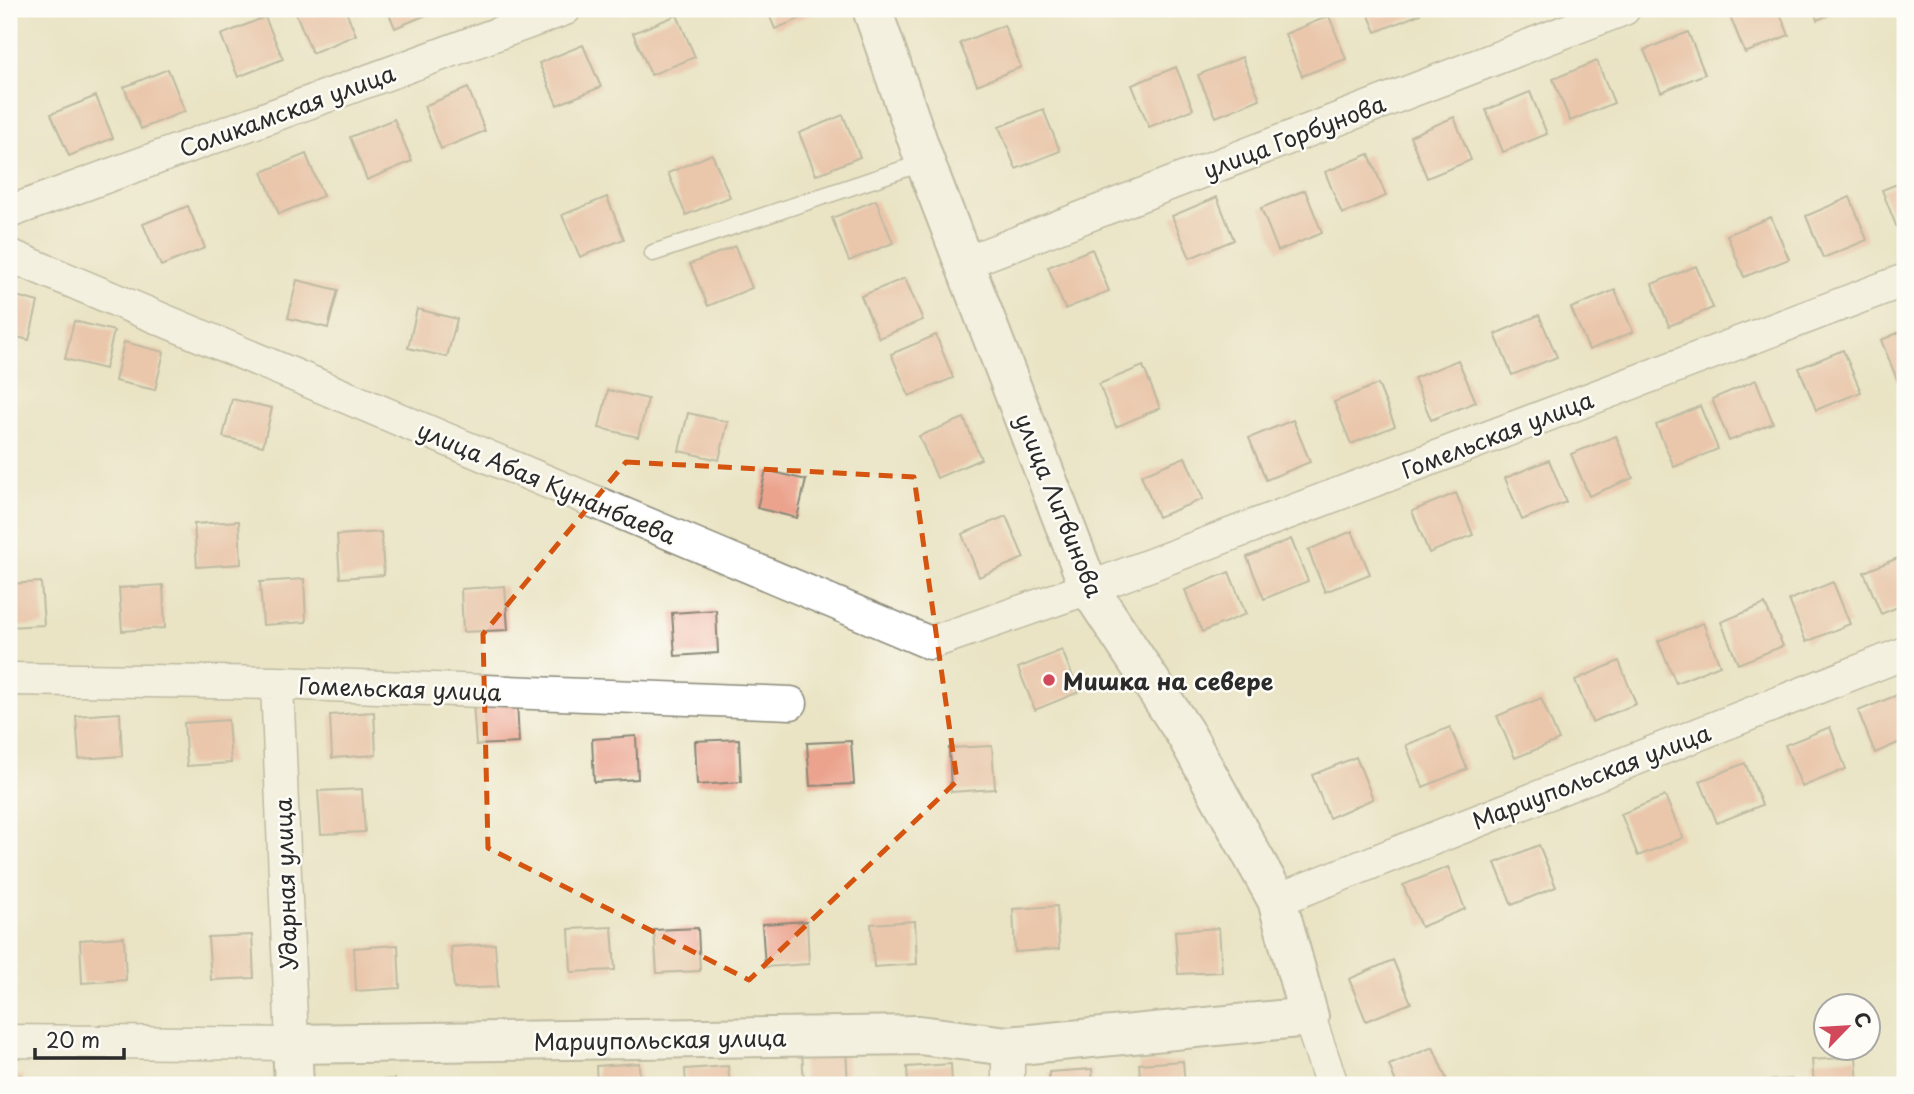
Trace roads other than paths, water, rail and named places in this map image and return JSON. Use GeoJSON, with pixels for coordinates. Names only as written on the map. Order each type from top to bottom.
{"type":"FeatureCollection","features":[{"type":"Feature","properties":{"kind":"street","name":"Соликамская улица"},"geometry":{"type":"LineString","coordinates":[[9,212],[565,9]]}},
{"type":"Feature","properties":{"kind":"street","name":"улица Литвинова"},"geometry":{"type":"LineString","coordinates":[[872,9],[925,162],[1089,588],[1186,736],[1278,900],[1309,1017]]}},
{"type":"Feature","properties":{"kind":"street","name":"улица Горбунова"},"geometry":{"type":"LineString","coordinates":[[964,263],[1624,9]]}},
{"type":"Feature","properties":{"kind":"street","name":"улица Абая Кунанбаева"},"geometry":{"type":"LineString","coordinates":[[9,255],[930,643],[1089,588]]}},
{"type":"Feature","properties":{"kind":"street","name":"Гомельская улица"},"geometry":{"type":"LineString","coordinates":[[1089,588],[1905,280]]}},
{"type":"Feature","properties":{"kind":"street","name":"Мариупольская улица"},"geometry":{"type":"LineString","coordinates":[[1278,900],[1905,653]]}},
{"type":"Feature","properties":{"kind":"street","name":"Гомельская улица"},"geometry":{"type":"LineString","coordinates":[[9,679],[277,683],[791,704]]}},
{"type":"Feature","properties":{"kind":"street","name":"Ударная улица"},"geometry":{"type":"LineString","coordinates":[[277,683],[294,1085]]}},
{"type":"Feature","properties":{"kind":"street","name":"Мариупольская улица"},"geometry":{"type":"LineString","coordinates":[[9,1041],[292,1045],[919,1035],[1008,1046],[1309,1017]]}},
{"type":"Feature","properties":{"kind":"street"},"geometry":{"type":"LineString","coordinates":[[1309,1017],[1332,1085]]}},
{"type":"Feature","properties":{"kind":"street"},"geometry":{"type":"LineString","coordinates":[[1008,1046],[1008,1085]]}},
{"type":"Feature","properties":{"kind":"lane"},"geometry":{"type":"LineString","coordinates":[[653,253],[925,162]]}},
{"type":"Feature","properties":{"kind":"place","name":"Мишка на севере"},"geometry":{"type":"Point","coordinates":[1049,680]}}]}
